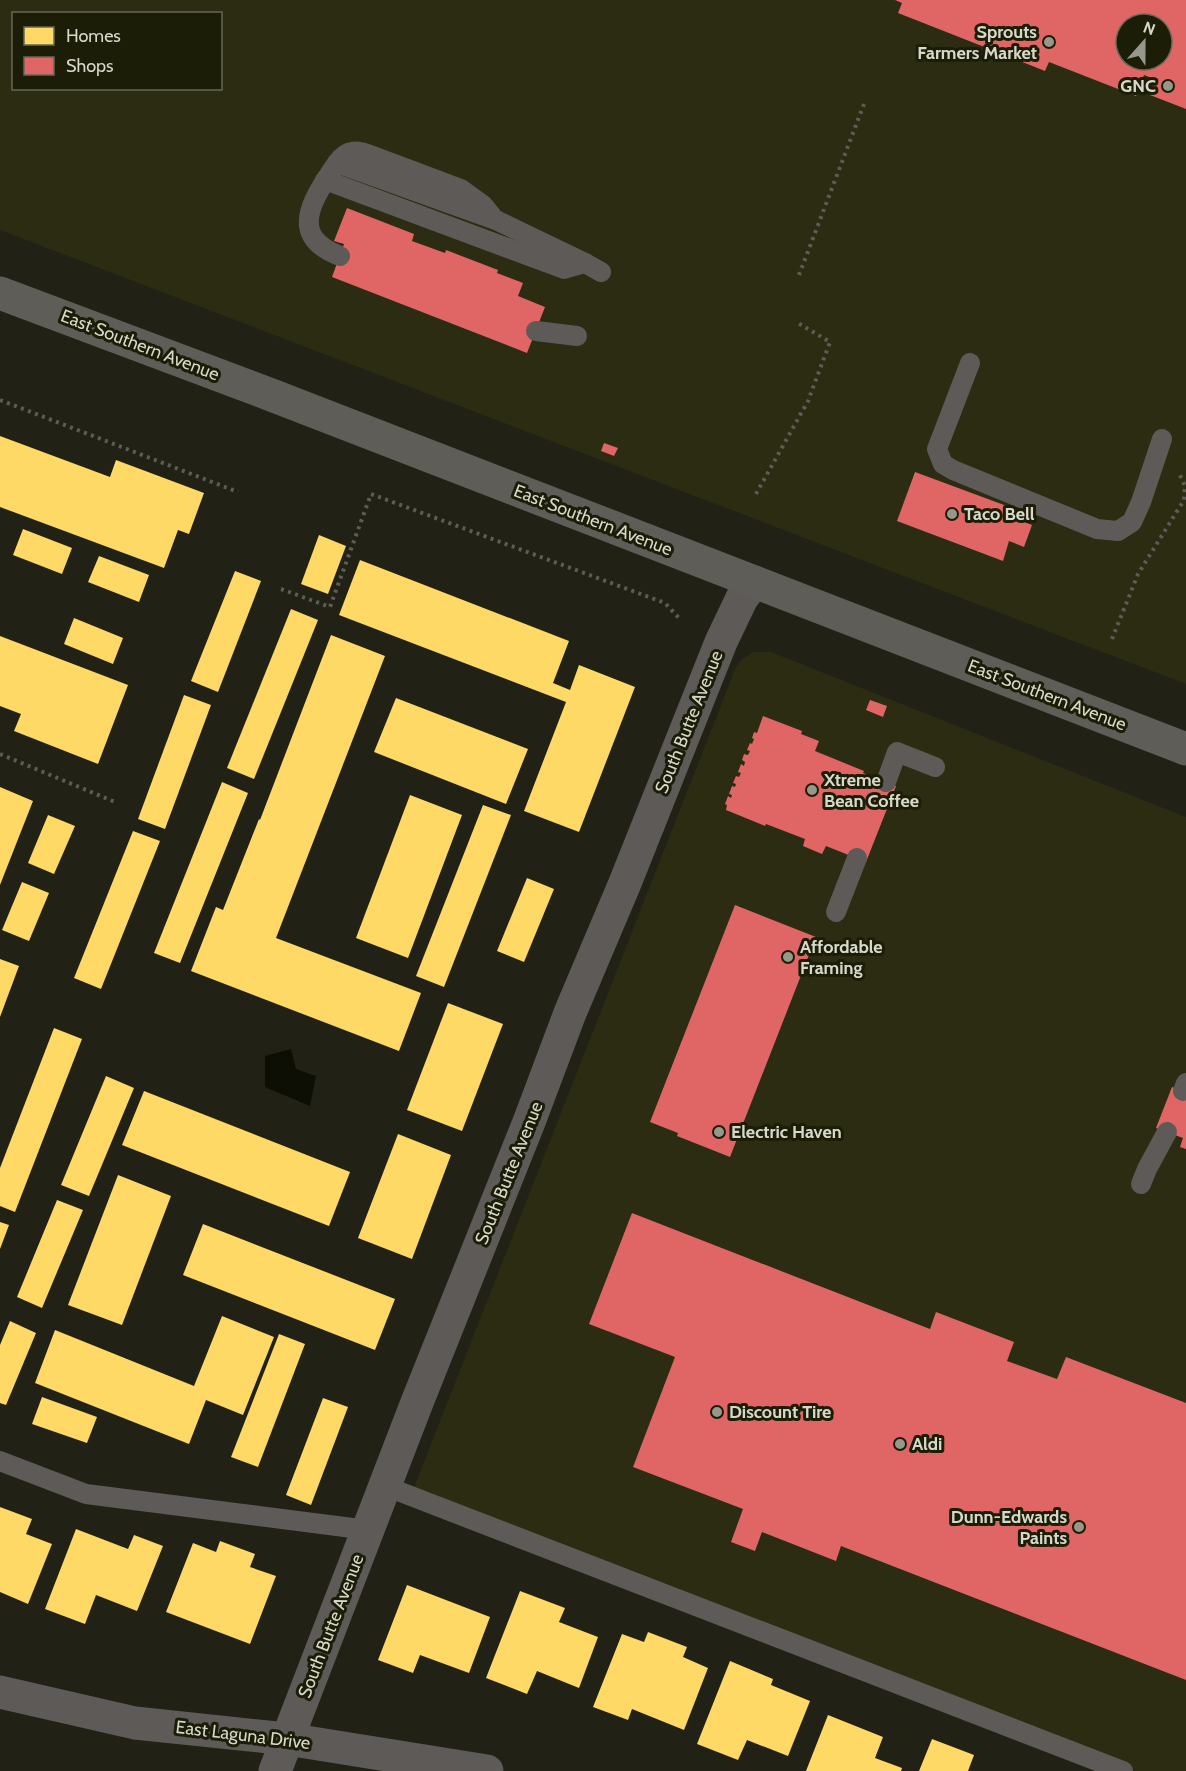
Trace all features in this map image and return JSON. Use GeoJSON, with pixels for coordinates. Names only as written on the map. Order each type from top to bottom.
{"type":"FeatureCollection","features":[{"type":"Feature","properties":{"kind":"main road","name":"East Southern Avenue"},"geometry":{"type":"LineString","coordinates":[[0,293],[1186,748]]}},
{"type":"Feature","properties":{"kind":"street","name":"South Butte Avenue"},"geometry":{"type":"LineString","coordinates":[[275,1771],[530,1122],[570,1013],[625,883],[721,642],[742,598],[754,582]]}},
{"type":"Feature","properties":{"kind":"street","name":"East Laguna Drive"},"geometry":{"type":"LineString","coordinates":[[0,1692],[135,1723],[287,1738],[487,1771]]}},
{"type":"Feature","properties":{"kind":"lane"},"geometry":{"type":"LineString","coordinates":[[325,180],[564,269],[593,268],[496,220],[337,163],[325,180],[317,192],[308,216],[309,230],[315,241],[327,251],[340,256]]}},
{"type":"Feature","properties":{"kind":"lane"},"geometry":{"type":"LineString","coordinates":[[536,331],[577,336]]}},
{"type":"Feature","properties":{"kind":"lane"},"geometry":{"type":"LineString","coordinates":[[970,363],[937,449],[943,464],[1097,529],[1118,531],[1132,522],[1162,439]]}},
{"type":"Feature","properties":{"kind":"lane"},"geometry":{"type":"LineString","coordinates":[[886,782],[897,752],[935,767]]}},
{"type":"Feature","properties":{"kind":"lane"},"geometry":{"type":"LineString","coordinates":[[836,912],[856,858]]}},
{"type":"Feature","properties":{"kind":"lane"},"geometry":{"type":"LineString","coordinates":[[1142,1184],[1147,1169],[1167,1132]]}},
{"type":"Feature","properties":{"kind":"lane"},"geometry":{"type":"LineString","coordinates":[[0,1461],[86,1494],[368,1530]]}},
{"type":"Feature","properties":{"kind":"lane"},"geometry":{"type":"LineString","coordinates":[[386,1486],[1123,1771]]}},
{"type":"Feature","properties":{"kind":"path"},"geometry":{"type":"LineString","coordinates":[[800,275],[864,104]]}},
{"type":"Feature","properties":{"kind":"path"},"geometry":{"type":"LineString","coordinates":[[756,494],[808,401],[830,342],[798,323]]}},
{"type":"Feature","properties":{"kind":"path"},"geometry":{"type":"LineString","coordinates":[[0,400],[238,492]]}},
{"type":"Feature","properties":{"kind":"path"},"geometry":{"type":"LineString","coordinates":[[1112,639],[1138,574],[1184,500],[1185,486],[1176,468],[1155,462]]}},
{"type":"Feature","properties":{"kind":"path"},"geometry":{"type":"LineString","coordinates":[[281,589],[330,607],[371,494],[665,603],[679,618]]}},
{"type":"Feature","properties":{"kind":"path"},"geometry":{"type":"LineString","coordinates":[[0,754],[115,802]]}},
{"type":"Feature","properties":{"kind":"shaded area"},"geometry":{"type":"Polygon","coordinates":[[[0,0],[1186,0],[1186,684],[0,230],[0,0]]]}},
{"type":"Feature","properties":{"kind":"shaded area"},"geometry":{"type":"Polygon","coordinates":[[[754,652],[771,652],[1186,817],[1186,1771],[1127,1771],[411,1495],[736,667],[742,659],[754,652]]]}},
{"type":"Feature","properties":{"kind":"shaded area"},"geometry":{"type":"Polygon","coordinates":[[[291,1049],[296,1069],[316,1076],[310,1106],[265,1087],[265,1056],[291,1049]]]}},
{"type":"Feature","properties":{"kind":"building: Homes"},"geometry":{"type":"Polygon","coordinates":[[[0,436],[110,477],[116,460],[204,493],[189,534],[178,530],[164,568],[0,507],[0,436]]]}},
{"type":"Feature","properties":{"kind":"building: Homes"},"geometry":{"type":"Polygon","coordinates":[[[23,529],[72,548],[62,574],[13,555],[23,529]]]}},
{"type":"Feature","properties":{"kind":"building: Homes"},"geometry":{"type":"Polygon","coordinates":[[[319,535],[346,546],[328,594],[301,584],[319,535]]]}},
{"type":"Feature","properties":{"kind":"building: Homes"},"geometry":{"type":"Polygon","coordinates":[[[99,556],[149,575],[139,602],[88,582],[99,556]]]}},
{"type":"Feature","properties":{"kind":"building: Homes"},"geometry":{"type":"Polygon","coordinates":[[[360,560],[569,641],[553,683],[570,690],[579,665],[635,687],[579,832],[524,811],[566,702],[339,615],[360,560]]]}},
{"type":"Feature","properties":{"kind":"building: Homes"},"geometry":{"type":"Polygon","coordinates":[[[235,571],[261,581],[218,692],[191,681],[235,571]]]}},
{"type":"Feature","properties":{"kind":"building: Homes"},"geometry":{"type":"Polygon","coordinates":[[[291,609],[318,620],[254,779],[227,768],[291,609]]]}},
{"type":"Feature","properties":{"kind":"building: Homes"},"geometry":{"type":"Polygon","coordinates":[[[74,618],[123,638],[113,664],[64,644],[74,618]]]}},
{"type":"Feature","properties":{"kind":"building: Homes"},"geometry":{"type":"Polygon","coordinates":[[[331,635],[385,656],[276,938],[421,993],[399,1051],[191,971],[216,907],[223,910],[331,635]]]}},
{"type":"Feature","properties":{"kind":"building: Homes"},"geometry":{"type":"Polygon","coordinates":[[[0,636],[128,685],[98,764],[14,731],[21,714],[0,706],[0,636]]]}},
{"type":"Feature","properties":{"kind":"building: Homes"},"geometry":{"type":"Polygon","coordinates":[[[184,695],[211,705],[165,829],[138,819],[184,695]]]}},
{"type":"Feature","properties":{"kind":"building: Homes"},"geometry":{"type":"Polygon","coordinates":[[[396,698],[528,749],[506,804],[374,752],[396,698]]]}},
{"type":"Feature","properties":{"kind":"building: Homes"},"geometry":{"type":"Polygon","coordinates":[[[222,782],[248,793],[180,963],[154,953],[222,782]]]}},
{"type":"Feature","properties":{"kind":"building: Homes"},"geometry":{"type":"Polygon","coordinates":[[[0,787],[33,801],[0,885],[0,787]]]}},
{"type":"Feature","properties":{"kind":"building: Homes"},"geometry":{"type":"Polygon","coordinates":[[[410,795],[462,815],[408,958],[356,938],[410,795]]]}},
{"type":"Feature","properties":{"kind":"building: Homes"},"geometry":{"type":"Polygon","coordinates":[[[483,805],[511,815],[444,987],[416,976],[483,805]]]}},
{"type":"Feature","properties":{"kind":"building: Homes"},"geometry":{"type":"Polygon","coordinates":[[[48,815],[75,826],[54,874],[28,863],[48,815]]]}},
{"type":"Feature","properties":{"kind":"building: Homes"},"geometry":{"type":"Polygon","coordinates":[[[133,831],[160,841],[101,989],[74,978],[133,831]]]}},
{"type":"Feature","properties":{"kind":"building: Homes"},"geometry":{"type":"Polygon","coordinates":[[[527,878],[554,889],[524,962],[497,951],[527,878]]]}},
{"type":"Feature","properties":{"kind":"building: Homes"},"geometry":{"type":"Polygon","coordinates":[[[22,882],[49,893],[29,941],[2,930],[22,882]]]}},
{"type":"Feature","properties":{"kind":"building: Homes"},"geometry":{"type":"Polygon","coordinates":[[[0,959],[19,966],[0,1017],[0,959]]]}},
{"type":"Feature","properties":{"kind":"building: Homes"},"geometry":{"type":"Polygon","coordinates":[[[448,1003],[503,1024],[462,1131],[407,1110],[448,1003]]]}},
{"type":"Feature","properties":{"kind":"building: Homes"},"geometry":{"type":"Polygon","coordinates":[[[54,1028],[82,1039],[15,1212],[0,1206],[0,1168],[54,1028]]]}},
{"type":"Feature","properties":{"kind":"building: Homes"},"geometry":{"type":"Polygon","coordinates":[[[106,1076],[134,1088],[89,1196],[61,1185],[106,1076]]]}},
{"type":"Feature","properties":{"kind":"building: Homes"},"geometry":{"type":"Polygon","coordinates":[[[144,1091],[350,1172],[329,1226],[122,1145],[144,1091]]]}},
{"type":"Feature","properties":{"kind":"building: Homes"},"geometry":{"type":"Polygon","coordinates":[[[398,1134],[451,1155],[412,1259],[358,1238],[398,1134]]]}},
{"type":"Feature","properties":{"kind":"building: Homes"},"geometry":{"type":"Polygon","coordinates":[[[118,1175],[171,1196],[122,1325],[68,1305],[118,1175]]]}},
{"type":"Feature","properties":{"kind":"building: Homes"},"geometry":{"type":"Polygon","coordinates":[[[57,1200],[83,1210],[42,1308],[17,1297],[57,1200]]]}},
{"type":"Feature","properties":{"kind":"building: Homes"},"geometry":{"type":"Polygon","coordinates":[[[0,1222],[9,1225],[0,1249],[0,1222]]]}},
{"type":"Feature","properties":{"kind":"building: Homes"},"geometry":{"type":"Polygon","coordinates":[[[203,1224],[395,1299],[375,1350],[183,1275],[203,1224]]]}},
{"type":"Feature","properties":{"kind":"building: Homes"},"geometry":{"type":"Polygon","coordinates":[[[222,1316],[274,1337],[243,1415],[206,1400],[189,1444],[35,1383],[55,1330],[194,1386],[222,1316]]]}},
{"type":"Feature","properties":{"kind":"building: Homes"},"geometry":{"type":"Polygon","coordinates":[[[10,1321],[36,1333],[6,1405],[0,1403],[0,1345],[10,1321]]]}},
{"type":"Feature","properties":{"kind":"building: Homes"},"geometry":{"type":"Polygon","coordinates":[[[279,1334],[305,1344],[258,1467],[231,1457],[279,1334]]]}},
{"type":"Feature","properties":{"kind":"building: Homes"},"geometry":{"type":"Polygon","coordinates":[[[42,1397],[97,1417],[87,1443],[32,1424],[42,1397]]]}},
{"type":"Feature","properties":{"kind":"building: Homes"},"geometry":{"type":"Polygon","coordinates":[[[323,1398],[348,1407],[311,1505],[286,1495],[323,1398]]]}},
{"type":"Feature","properties":{"kind":"building: Homes"},"geometry":{"type":"Polygon","coordinates":[[[0,1507],[32,1519],[26,1534],[52,1544],[28,1604],[0,1592],[0,1507]]]}},
{"type":"Feature","properties":{"kind":"building: Homes"},"geometry":{"type":"Polygon","coordinates":[[[76,1529],[128,1549],[134,1535],[163,1546],[137,1611],[96,1595],[85,1624],[45,1609],[76,1529]]]}},
{"type":"Feature","properties":{"kind":"building: Homes"},"geometry":{"type":"Polygon","coordinates":[[[220,1541],[255,1554],[250,1567],[276,1576],[250,1644],[166,1612],[193,1543],[216,1552],[220,1541]]]}},
{"type":"Feature","properties":{"kind":"building: Homes"},"geometry":{"type":"Polygon","coordinates":[[[407,1585],[490,1617],[469,1673],[420,1655],[413,1673],[378,1660],[407,1585]]]}},
{"type":"Feature","properties":{"kind":"building: Homes"},"geometry":{"type":"Polygon","coordinates":[[[520,1591],[565,1608],[559,1622],[598,1637],[579,1688],[537,1671],[527,1694],[486,1678],[520,1591]]]}},
{"type":"Feature","properties":{"kind":"building: Homes"},"geometry":{"type":"Polygon","coordinates":[[[648,1632],[687,1647],[683,1657],[708,1668],[684,1730],[632,1709],[628,1720],[593,1707],[622,1634],[644,1642],[648,1632]]]}},
{"type":"Feature","properties":{"kind":"building: Homes"},"geometry":{"type":"Polygon","coordinates":[[[730,1661],[773,1679],[771,1685],[810,1701],[788,1756],[747,1740],[738,1760],[697,1744],[730,1661]]]}},
{"type":"Feature","properties":{"kind":"building: Homes"},"geometry":{"type":"Polygon","coordinates":[[[828,1715],[883,1737],[875,1758],[902,1768],[901,1771],[806,1771],[828,1715]]]}},
{"type":"Feature","properties":{"kind":"building: Homes"},"geometry":{"type":"Polygon","coordinates":[[[932,1739],[974,1755],[968,1771],[919,1771],[932,1739]]]}},
{"type":"Feature","properties":{"kind":"building: Shops","name":"Sprouts Farmers Market"},"geometry":{"type":"Polygon","coordinates":[[[895,0],[1186,0],[1186,109],[1150,95],[1157,80],[1144,75],[1136,96],[1049,62],[1045,71],[898,13],[902,3],[895,0]]]}},
{"type":"Feature","properties":{"kind":"building: Shops"},"geometry":{"type":"Polygon","coordinates":[[[347,208],[414,234],[412,241],[445,253],[446,250],[498,270],[497,273],[523,283],[518,296],[545,307],[527,353],[332,277],[344,244],[334,241],[347,208]]]}},
{"type":"Feature","properties":{"kind":"building: Shops"},"geometry":{"type":"Polygon","coordinates":[[[604,443],[618,448],[614,456],[601,451],[604,443]]]}},
{"type":"Feature","properties":{"kind":"building: Shops"},"geometry":{"type":"Polygon","coordinates":[[[915,472],[1023,512],[1019,520],[1032,525],[1024,547],[1009,541],[1003,561],[897,521],[915,472]]]}},
{"type":"Feature","properties":{"kind":"building: Shops"},"geometry":{"type":"Polygon","coordinates":[[[870,700],[887,706],[883,717],[866,710],[870,700]]]}},
{"type":"Feature","properties":{"kind":"building: Shops","name":"Xtreme Bean Coffee"},"geometry":{"type":"Polygon","coordinates":[[[763,716],[802,731],[801,734],[819,741],[815,751],[896,786],[866,862],[826,846],[822,854],[803,846],[805,839],[726,810],[727,805],[725,804],[728,796],[731,798],[732,795],[729,794],[732,786],[735,787],[736,784],[733,783],[736,776],[739,777],[741,773],[738,772],[741,764],[744,766],[745,762],[742,760],[744,754],[748,755],[750,751],[747,750],[750,743],[752,744],[754,732],[757,733],[763,716]]]}},
{"type":"Feature","properties":{"kind":"building: Shops"},"geometry":{"type":"Polygon","coordinates":[[[735,905],[816,937],[730,1157],[677,1136],[678,1133],[650,1122],[735,905]]]}},
{"type":"Feature","properties":{"kind":"building: Shops"},"geometry":{"type":"Polygon","coordinates":[[[1172,1087],[1186,1092],[1186,1149],[1180,1147],[1183,1138],[1156,1128],[1172,1087]]]}},
{"type":"Feature","properties":{"kind":"building: Shops"},"geometry":{"type":"Polygon","coordinates":[[[632,1213],[930,1329],[936,1312],[1014,1342],[1007,1361],[1057,1379],[1066,1357],[1186,1403],[1186,1680],[841,1546],[836,1561],[762,1532],[755,1551],[731,1542],[743,1509],[633,1467],[675,1357],[589,1324],[632,1213]]]}},
{"type":"Feature","properties":{"kind":"place","name":"Sprouts Farmers Market"},"geometry":{"type":"Point","coordinates":[1049,42]}},
{"type":"Feature","properties":{"kind":"place","name":"GNC"},"geometry":{"type":"Point","coordinates":[1168,86]}},
{"type":"Feature","properties":{"kind":"place","name":"Taco Bell"},"geometry":{"type":"Point","coordinates":[952,514]}},
{"type":"Feature","properties":{"kind":"place","name":"Xtreme Bean Coffee"},"geometry":{"type":"Point","coordinates":[812,790]}},
{"type":"Feature","properties":{"kind":"place","name":"Affordable Framing"},"geometry":{"type":"Point","coordinates":[788,957]}},
{"type":"Feature","properties":{"kind":"place","name":"Electric Haven"},"geometry":{"type":"Point","coordinates":[719,1132]}},
{"type":"Feature","properties":{"kind":"place","name":"Discount Tire"},"geometry":{"type":"Point","coordinates":[717,1412]}},
{"type":"Feature","properties":{"kind":"place","name":"Aldi"},"geometry":{"type":"Point","coordinates":[900,1444]}},
{"type":"Feature","properties":{"kind":"place","name":"Dunn-Edwards Paints"},"geometry":{"type":"Point","coordinates":[1079,1527]}}]}
